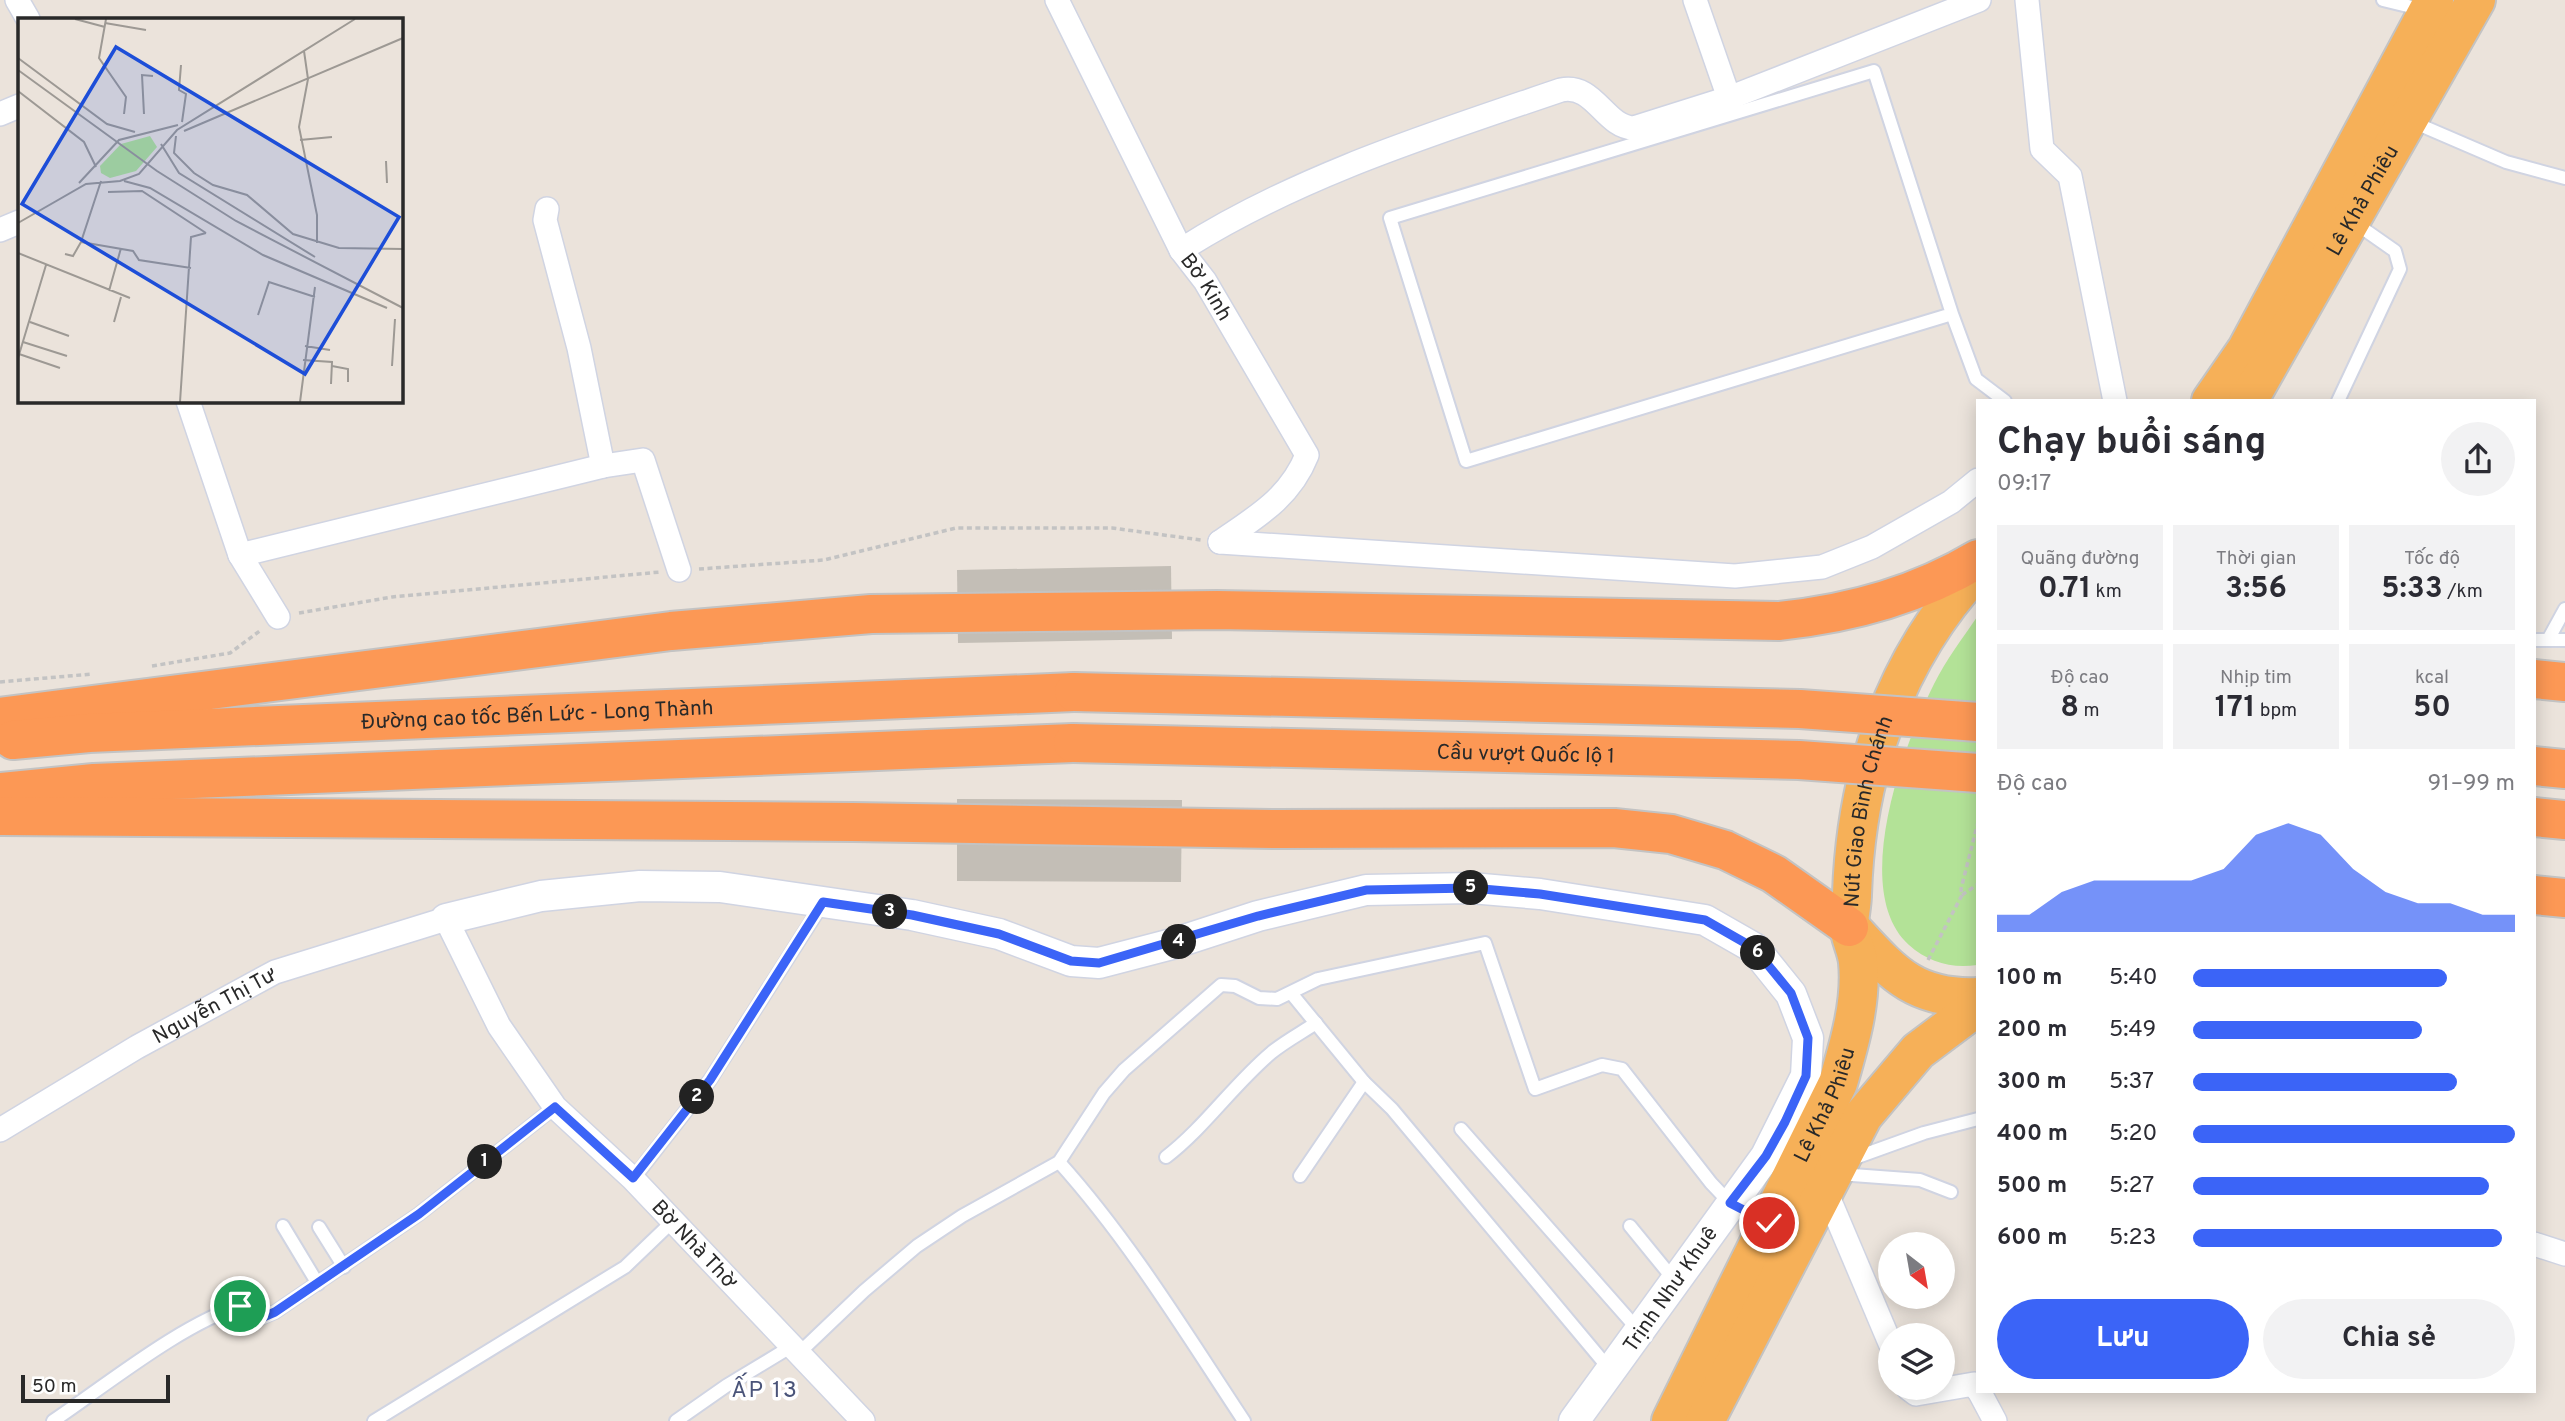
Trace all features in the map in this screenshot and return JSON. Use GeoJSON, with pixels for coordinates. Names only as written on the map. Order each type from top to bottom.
{"type":"FeatureCollection","features":[{"type":"Feature","properties":{"kind":"highway","name":"Lê Khả Phiêu"},"geometry":{"type":"LineString","coordinates":[[2250,399],[2406,119],[2476,0]]}},
{"type":"Feature","properties":{"kind":"highway","name":"Lê Khả Phiêu"},"geometry":{"type":"LineString","coordinates":[[2212,399],[2247,349],[2431,5]]}},
{"type":"Feature","properties":{"kind":"highway"},"geometry":{"type":"LineString","coordinates":[[0,717],[671,631],[871,614],[1258,610],[1778,621],[1814,617],[1882,602],[1945,577],[1976,560]]}},
{"type":"Feature","properties":{"kind":"highway","name":"Nút Giao Bình Chánh"},"geometry":{"type":"LineString","coordinates":[[1976,572],[1928,632],[1893,696],[1880,729],[1858,817],[1849,927],[1883,964],[1913,986],[1945,996],[1976,997]]}},
{"type":"Feature","properties":{"kind":"highway"},"geometry":{"type":"LineString","coordinates":[[2536,679],[2565,682]]}},
{"type":"Feature","properties":{"kind":"highway","name":"Đường cao tốc Bến Lức - Long Thành"},"geometry":{"type":"LineString","coordinates":[[0,741],[89,733],[1073,692],[1800,709],[1976,722]]}},
{"type":"Feature","properties":{"kind":"highway","name":"Cầu vượt Quốc lộ 1"},"geometry":{"type":"LineString","coordinates":[[0,792],[108,783],[1073,743],[1799,760],[1976,773]]}},
{"type":"Feature","properties":{"kind":"highway"},"geometry":{"type":"LineString","coordinates":[[2536,766],[2565,769]]}},
{"type":"Feature","properties":{"kind":"highway"},"geometry":{"type":"LineString","coordinates":[[0,816],[853,822],[1277,829],[1624,828],[1680,836],[1751,860],[1797,888],[1849,927]]}},
{"type":"Feature","properties":{"kind":"highway"},"geometry":{"type":"LineString","coordinates":[[2536,817],[2565,820]]}},
{"type":"Feature","properties":{"kind":"highway"},"geometry":{"type":"LineString","coordinates":[[2536,895],[2565,898]]}},
{"type":"Feature","properties":{"kind":"highway","name":"Lê Khả Phiêu"},"geometry":{"type":"LineString","coordinates":[[1705,1421],[1810,1171],[1838,1083],[1853,1027],[1858,962],[1849,927]]}},
{"type":"Feature","properties":{"kind":"highway","name":"Lê Khả Phiêu"},"geometry":{"type":"LineString","coordinates":[[1671,1421],[1769,1223],[1810,1171],[1863,1116],[1898,1071],[1940,1032],[1976,1007]]}},
{"type":"Feature","properties":{"kind":"street"},"geometry":{"type":"LineString","coordinates":[[17,0],[27,18]]}},
{"type":"Feature","properties":{"kind":"street","name":"Bờ Kinh"},"geometry":{"type":"LineString","coordinates":[[1057,0],[1181,250],[1205,281],[1307,455],[1300,473],[1281,500],[1220,542]]}},
{"type":"Feature","properties":{"kind":"street"},"geometry":{"type":"LineString","coordinates":[[1695,0],[1728,98]]}},
{"type":"Feature","properties":{"kind":"street"},"geometry":{"type":"LineString","coordinates":[[1181,250],[1226,222],[1328,174],[1561,90],[1574,89],[1585,93],[1626,128],[1634,128],[1728,98],[1979,0]]}},
{"type":"Feature","properties":{"kind":"street"},"geometry":{"type":"LineString","coordinates":[[2027,0],[2042,149],[2070,176],[2115,399]]}},
{"type":"Feature","properties":{"kind":"street"},"geometry":{"type":"LineString","coordinates":[[0,114],[18,106]]}},
{"type":"Feature","properties":{"kind":"street"},"geometry":{"type":"LineString","coordinates":[[547,209],[545,220],[579,348],[603,466]]}},
{"type":"Feature","properties":{"kind":"street"},"geometry":{"type":"LineString","coordinates":[[0,230],[18,222]]}},
{"type":"Feature","properties":{"kind":"street"},"geometry":{"type":"LineString","coordinates":[[188,402],[240,555],[278,617]]}},
{"type":"Feature","properties":{"kind":"street"},"geometry":{"type":"LineString","coordinates":[[240,555],[603,466],[643,460],[679,570]]}},
{"type":"Feature","properties":{"kind":"street"},"geometry":{"type":"LineString","coordinates":[[1220,542],[1735,576],[1822,567],[1872,547],[1951,502],[1976,482]]}},
{"type":"Feature","properties":{"kind":"street","name":"Trịnh Như Khuê"},"geometry":{"type":"LineString","coordinates":[[446,919],[541,896],[640,886],[720,887],[937,920],[999,934],[1071,961],[1099,963],[1258,916],[1366,890],[1471,888],[1540,894],[1705,920],[1754,948],[1791,993],[1808,1038],[1806,1076],[1810,1171],[1730,1203],[1574,1421]]}},
{"type":"Feature","properties":{"kind":"street","name":"Bờ Nhà Thờ"},"geometry":{"type":"LineString","coordinates":[[446,919],[499,1026],[555,1107],[633,1178],[863,1421]]}},
{"type":"Feature","properties":{"kind":"street","name":"Nguyễn Thị Tư"},"geometry":{"type":"LineString","coordinates":[[0,1130],[137,1047],[275,972],[446,919]]}},
{"type":"Feature","properties":{"kind":"street"},"geometry":{"type":"LineString","coordinates":[[1810,1171],[1881,1323]]}},
{"type":"Feature","properties":{"kind":"street"},"geometry":{"type":"LineString","coordinates":[[1730,1203],[1769,1223]]}},
{"type":"Feature","properties":{"kind":"street"},"geometry":{"type":"LineString","coordinates":[[2536,1245],[2565,1254]]}},
{"type":"Feature","properties":{"kind":"street"},"geometry":{"type":"LineString","coordinates":[[1955,1386],[1974,1384],[1976,1387]]}},
{"type":"Feature","properties":{"kind":"street"},"geometry":{"type":"LineString","coordinates":[[1980,1393],[1995,1421]]}},
{"type":"Feature","properties":{"kind":"lane"},"geometry":{"type":"LineString","coordinates":[[2383,0],[2431,5]]}},
{"type":"Feature","properties":{"kind":"lane"},"geometry":{"type":"LineString","coordinates":[[1952,314],[1466,461],[1391,218],[1874,71],[1952,314],[1976,379],[2003,399]]}},
{"type":"Feature","properties":{"kind":"lane"},"geometry":{"type":"LineString","coordinates":[[2406,119],[2507,162],[2565,178]]}},
{"type":"Feature","properties":{"kind":"lane"},"geometry":{"type":"LineString","coordinates":[[2340,399],[2400,268],[2395,251],[2350,220]]}},
{"type":"Feature","properties":{"kind":"lane"},"geometry":{"type":"LineString","coordinates":[[2548,640],[2565,609]]}},
{"type":"Feature","properties":{"kind":"lane"},"geometry":{"type":"LineString","coordinates":[[2536,640],[2565,640]]}},
{"type":"Feature","properties":{"kind":"lane"},"geometry":{"type":"LineString","coordinates":[[633,1178],[710,1080],[823,902]]}},
{"type":"Feature","properties":{"kind":"lane"},"geometry":{"type":"LineString","coordinates":[[676,1421],[726,1386],[795,1350],[917,1246],[962,1216],[1059,1162],[1104,1093],[1124,1070],[1216,988],[1235,986],[1269,1000],[1292,993],[1318,979],[1485,943],[1535,1089],[1602,1065],[1622,1069],[1711,1183],[1730,1203]]}},
{"type":"Feature","properties":{"kind":"lane"},"geometry":{"type":"LineString","coordinates":[[1292,993],[1364,1083],[1392,1109],[1611,1372]]}},
{"type":"Feature","properties":{"kind":"lane"},"geometry":{"type":"LineString","coordinates":[[1166,1157],[1191,1138],[1206,1117],[1271,1052],[1316,1023]]}},
{"type":"Feature","properties":{"kind":"lane"},"geometry":{"type":"LineString","coordinates":[[1300,1177],[1364,1083]]}},
{"type":"Feature","properties":{"kind":"lane"},"geometry":{"type":"LineString","coordinates":[[53,1421],[148,1356],[211,1319],[243,1305],[264,1317],[317,1284],[419,1214],[555,1107]]}},
{"type":"Feature","properties":{"kind":"lane"},"geometry":{"type":"LineString","coordinates":[[1810,1171],[1924,1133],[1976,1120]]}},
{"type":"Feature","properties":{"kind":"lane"},"geometry":{"type":"LineString","coordinates":[[1461,1129],[1640,1332]]}},
{"type":"Feature","properties":{"kind":"lane"},"geometry":{"type":"LineString","coordinates":[[1059,1162],[1097,1205],[1143,1267],[1244,1421]]}},
{"type":"Feature","properties":{"kind":"lane"},"geometry":{"type":"LineString","coordinates":[[1810,1171],[1920,1180],[1951,1192]]}},
{"type":"Feature","properties":{"kind":"lane"},"geometry":{"type":"LineString","coordinates":[[374,1421],[625,1267],[673,1221]]}},
{"type":"Feature","properties":{"kind":"lane"},"geometry":{"type":"LineString","coordinates":[[283,1226],[317,1284]]}},
{"type":"Feature","properties":{"kind":"lane"},"geometry":{"type":"LineString","coordinates":[[1630,1226],[1676,1281]]}},
{"type":"Feature","properties":{"kind":"lane"},"geometry":{"type":"LineString","coordinates":[[319,1227],[344,1267]]}},
{"type":"Feature","properties":{"kind":"path"},"geometry":{"type":"LineString","coordinates":[[149,667],[230,653],[278,617],[393,597],[679,570],[824,560],[956,528],[1112,528],[1220,542]]}},
{"type":"Feature","properties":{"kind":"path"},"geometry":{"type":"LineString","coordinates":[[0,682],[95,674]]}},
{"type":"Feature","properties":{"kind":"path"},"geometry":{"type":"LineString","coordinates":[[1962,895],[1961,889],[1976,830]]}},
{"type":"Feature","properties":{"kind":"path"},"geometry":{"type":"LineString","coordinates":[[1913,986],[1962,895],[1976,885]]}},
{"type":"Feature","properties":{"kind":"green space"},"geometry":{"type":"Polygon","coordinates":[[[1976,618],[1976,965],[1958,966],[1932,960],[1909,945],[1892,921],[1883,890],[1883,855],[1897,779],[1922,710],[1954,650],[1976,618]]]}},
{"type":"Feature","properties":{"kind":"building"},"geometry":{"type":"Polygon","coordinates":[[[1171,566],[1172,639],[958,643],[957,570],[1171,566]]]}},
{"type":"Feature","properties":{"kind":"building"},"geometry":{"type":"Polygon","coordinates":[[[957,799],[1182,800],[1181,882],[957,881],[957,799]]]}},
{"type":"Feature","properties":{"kind":"district","name":"ẤP 13"},"geometry":{"type":"Point","coordinates":[765,1389]}},
{"type":"Feature","properties":{"kind":"route"},"geometry":{"type":"LineString","coordinates":[[240,1306],[246,1305],[261,1318],[275,1312],[419,1214],[555,1107],[633,1178],[710,1080],[823,902],[912,915],[999,934],[1071,961],[1099,963],[1172,944],[1258,916],[1366,890],[1471,888],[1540,894],[1705,920],[1754,948],[1791,993],[1808,1038],[1806,1076],[1785,1122],[1766,1156],[1730,1203],[1769,1223]]}}]}
